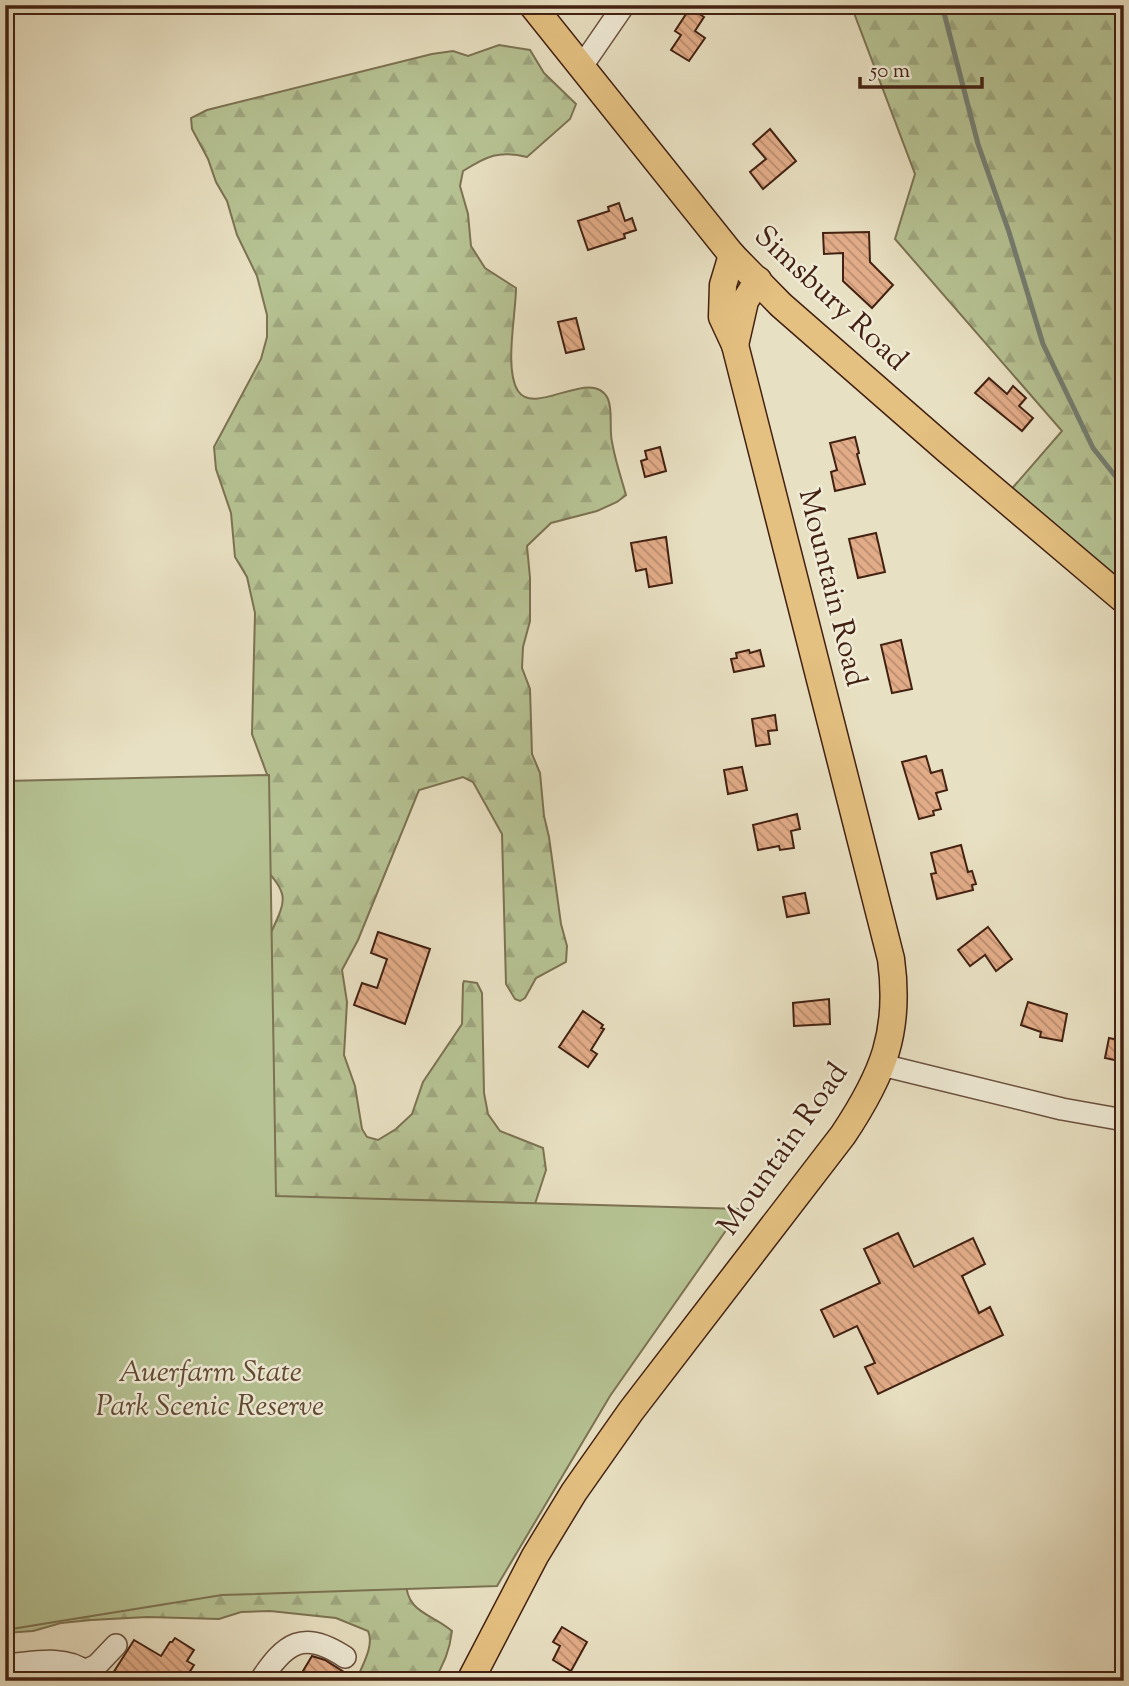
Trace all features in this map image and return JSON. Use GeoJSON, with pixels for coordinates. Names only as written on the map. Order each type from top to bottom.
{"type":"FeatureCollection","features":[{"type":"Feature","properties":{"kind":"main road","name":"Simsbury Road"},"geometry":{"type":"LineString","coordinates":[[532,5],[733,255],[781,304],[1124,600]]}},
{"type":"Feature","properties":{"kind":"main road","name":"Mountain Road"},"geometry":{"type":"LineString","coordinates":[[470,1681],[535,1556],[574,1492],[631,1411],[843,1135],[862,1107],[882,1065],[890,1038],[895,1007],[891,959],[735,345],[722,317],[723,285],[733,255]]}},
{"type":"Feature","properties":{"kind":"main road","name":"Mountain Road"},"geometry":{"type":"LineString","coordinates":[[735,345],[746,301],[758,280]]}},
{"type":"Feature","properties":{"kind":"street"},"geometry":{"type":"LineString","coordinates":[[582,66],[624,5]]}},
{"type":"Feature","properties":{"kind":"street"},"geometry":{"type":"LineString","coordinates":[[882,1065],[1062,1110],[1124,1120]]}},
{"type":"Feature","properties":{"kind":"street"},"geometry":{"type":"LineString","coordinates":[[260,1681],[275,1659],[291,1645],[305,1642],[331,1648],[345,1657]]}},
{"type":"Feature","properties":{"kind":"street"},"geometry":{"type":"LineString","coordinates":[[5,1665],[47,1661],[73,1663],[84,1676],[116,1645]]}},
{"type":"Feature","properties":{"kind":"green space"},"geometry":{"type":"Polygon","coordinates":[[[851,5],[1124,5],[1124,586],[1009,492],[1062,431],[895,239],[915,174],[851,5]]]}},
{"type":"Feature","properties":{"kind":"green space"},"geometry":{"type":"Polygon","coordinates":[[[499,45],[530,50],[544,73],[576,104],[570,119],[527,157],[501,154],[463,171],[460,186],[468,214],[471,246],[485,268],[516,288],[511,356],[518,391],[526,397],[537,399],[590,387],[601,390],[608,399],[612,442],[626,495],[597,511],[551,523],[527,546],[530,621],[523,647],[522,668],[530,689],[532,754],[540,773],[544,816],[567,946],[566,962],[536,978],[525,998],[520,1001],[515,999],[506,984],[502,834],[473,782],[463,777],[419,790],[358,940],[342,970],[347,1002],[344,1055],[355,1086],[362,1129],[367,1137],[378,1140],[396,1129],[412,1114],[423,1082],[462,1024],[464,981],[477,983],[482,993],[484,1093],[488,1114],[500,1131],[543,1148],[546,1170],[499,1315],[406,1579],[410,1599],[415,1606],[452,1631],[448,1651],[433,1681],[356,1681],[369,1650],[370,1637],[368,1631],[336,1618],[270,1611],[241,1612],[219,1619],[147,1617],[91,1620],[61,1623],[33,1631],[5,1633],[5,834],[268,939],[283,897],[276,882],[259,861],[268,777],[252,734],[255,613],[247,577],[235,557],[231,513],[216,469],[214,447],[261,359],[267,337],[267,315],[257,276],[237,235],[227,201],[192,129],[191,118],[207,110],[432,54],[453,51],[468,56],[499,45]]]}},
{"type":"Feature","properties":{"kind":"green space","name":"Auerfarm State Park Scenic Reserve"},"geometry":{"type":"Polygon","coordinates":[[[269,775],[276,1196],[741,1209],[610,1396],[497,1586],[222,1595],[5,1630],[5,781],[269,775]]]}},
{"type":"Feature","properties":{"kind":"building"},"geometry":{"type":"Polygon","coordinates":[[[690,8],[704,17],[695,31],[705,38],[689,61],[671,50],[681,35],[675,31],[690,8]]]}},
{"type":"Feature","properties":{"kind":"building"},"geometry":{"type":"Polygon","coordinates":[[[770,129],[796,161],[763,189],[750,172],[766,159],[753,144],[770,129]]]}},
{"type":"Feature","properties":{"kind":"building"},"geometry":{"type":"Polygon","coordinates":[[[619,203],[625,221],[632,218],[636,230],[624,234],[625,238],[588,250],[578,221],[609,211],[608,207],[619,203]]]}},
{"type":"Feature","properties":{"kind":"building"},"geometry":{"type":"Polygon","coordinates":[[[869,232],[870,262],[893,285],[872,308],[843,281],[843,253],[824,254],[823,233],[869,232]]]}},
{"type":"Feature","properties":{"kind":"building"},"geometry":{"type":"Polygon","coordinates":[[[576,318],[584,349],[566,353],[558,322],[576,318]]]}},
{"type":"Feature","properties":{"kind":"building"},"geometry":{"type":"Polygon","coordinates":[[[989,378],[1007,394],[1013,386],[1026,398],[1019,406],[1033,418],[1022,431],[975,393],[989,378]]]}},
{"type":"Feature","properties":{"kind":"building"},"geometry":{"type":"Polygon","coordinates":[[[855,437],[865,484],[835,491],[831,472],[837,470],[830,443],[855,437]]]}},
{"type":"Feature","properties":{"kind":"building"},"geometry":{"type":"Polygon","coordinates":[[[660,447],[666,471],[645,477],[641,461],[647,459],[645,451],[660,447]]]}},
{"type":"Feature","properties":{"kind":"building"},"geometry":{"type":"Polygon","coordinates":[[[876,533],[885,572],[858,578],[849,539],[876,533]]]}},
{"type":"Feature","properties":{"kind":"building"},"geometry":{"type":"Polygon","coordinates":[[[666,537],[672,583],[649,587],[646,569],[636,571],[631,543],[666,537]]]}},
{"type":"Feature","properties":{"kind":"building"},"geometry":{"type":"Polygon","coordinates":[[[901,640],[912,689],[892,693],[881,645],[901,640]]]}},
{"type":"Feature","properties":{"kind":"building"},"geometry":{"type":"Polygon","coordinates":[[[749,650],[750,653],[760,650],[764,666],[734,672],[731,659],[737,658],[736,653],[749,650]]]}},
{"type":"Feature","properties":{"kind":"building"},"geometry":{"type":"Polygon","coordinates":[[[775,715],[777,730],[768,731],[770,744],[756,746],[752,719],[775,715]]]}},
{"type":"Feature","properties":{"kind":"building"},"geometry":{"type":"Polygon","coordinates":[[[926,756],[931,773],[942,770],[947,790],[936,793],[941,809],[933,811],[934,815],[919,819],[902,762],[926,756]]]}},
{"type":"Feature","properties":{"kind":"building"},"geometry":{"type":"Polygon","coordinates":[[[742,767],[747,790],[728,794],[724,770],[742,767]]]}},
{"type":"Feature","properties":{"kind":"building"},"geometry":{"type":"Polygon","coordinates":[[[797,814],[800,829],[791,831],[794,848],[780,850],[779,846],[758,850],[753,825],[797,814]]]}},
{"type":"Feature","properties":{"kind":"building"},"geometry":{"type":"Polygon","coordinates":[[[961,845],[968,872],[972,871],[976,884],[972,885],[973,890],[937,899],[931,874],[936,873],[931,853],[961,845]]]}},
{"type":"Feature","properties":{"kind":"building"},"geometry":{"type":"Polygon","coordinates":[[[805,893],[809,913],[787,917],[783,897],[805,893]]]}},
{"type":"Feature","properties":{"kind":"building"},"geometry":{"type":"Polygon","coordinates":[[[988,927],[1012,959],[996,971],[985,955],[970,966],[958,950],[988,927]]]}},
{"type":"Feature","properties":{"kind":"building"},"geometry":{"type":"Polygon","coordinates":[[[378,932],[430,949],[405,1024],[354,1005],[362,983],[377,988],[387,959],[371,953],[378,932]]]}},
{"type":"Feature","properties":{"kind":"building"},"geometry":{"type":"Polygon","coordinates":[[[829,999],[830,1024],[794,1026],[793,1003],[829,999]]]}},
{"type":"Feature","properties":{"kind":"building"},"geometry":{"type":"Polygon","coordinates":[[[1028,1002],[1067,1014],[1062,1041],[1040,1037],[1041,1032],[1021,1025],[1028,1002]]]}},
{"type":"Feature","properties":{"kind":"building"},"geometry":{"type":"Polygon","coordinates":[[[583,1011],[603,1025],[601,1028],[604,1029],[591,1050],[597,1054],[588,1067],[559,1047],[583,1011]]]}},
{"type":"Feature","properties":{"kind":"building"},"geometry":{"type":"Polygon","coordinates":[[[1109,1038],[1124,1041],[1124,1062],[1105,1058],[1109,1038]]]}},
{"type":"Feature","properties":{"kind":"building"},"geometry":{"type":"Polygon","coordinates":[[[898,1233],[914,1267],[973,1238],[985,1264],[962,1276],[979,1313],[990,1307],[1003,1335],[878,1394],[865,1367],[875,1363],[857,1326],[834,1337],[821,1310],[880,1283],[864,1249],[898,1233]]]}},
{"type":"Feature","properties":{"kind":"building"},"geometry":{"type":"Polygon","coordinates":[[[562,1627],[587,1642],[571,1671],[553,1660],[560,1646],[553,1642],[562,1627]]]}},
{"type":"Feature","properties":{"kind":"building"},"geometry":{"type":"Polygon","coordinates":[[[175,1638],[194,1650],[187,1661],[194,1665],[187,1676],[181,1672],[175,1681],[108,1681],[134,1640],[161,1656],[175,1638]]]}},
{"type":"Feature","properties":{"kind":"building"},"geometry":{"type":"Polygon","coordinates":[[[312,1656],[325,1660],[358,1681],[297,1681],[312,1656]]]}},
{"type":"Feature","properties":{"kind":"waterway"},"geometry":{"type":"LineString","coordinates":[[942,5],[978,144],[1009,232],[1043,344],[1093,448],[1124,487]]}}]}
